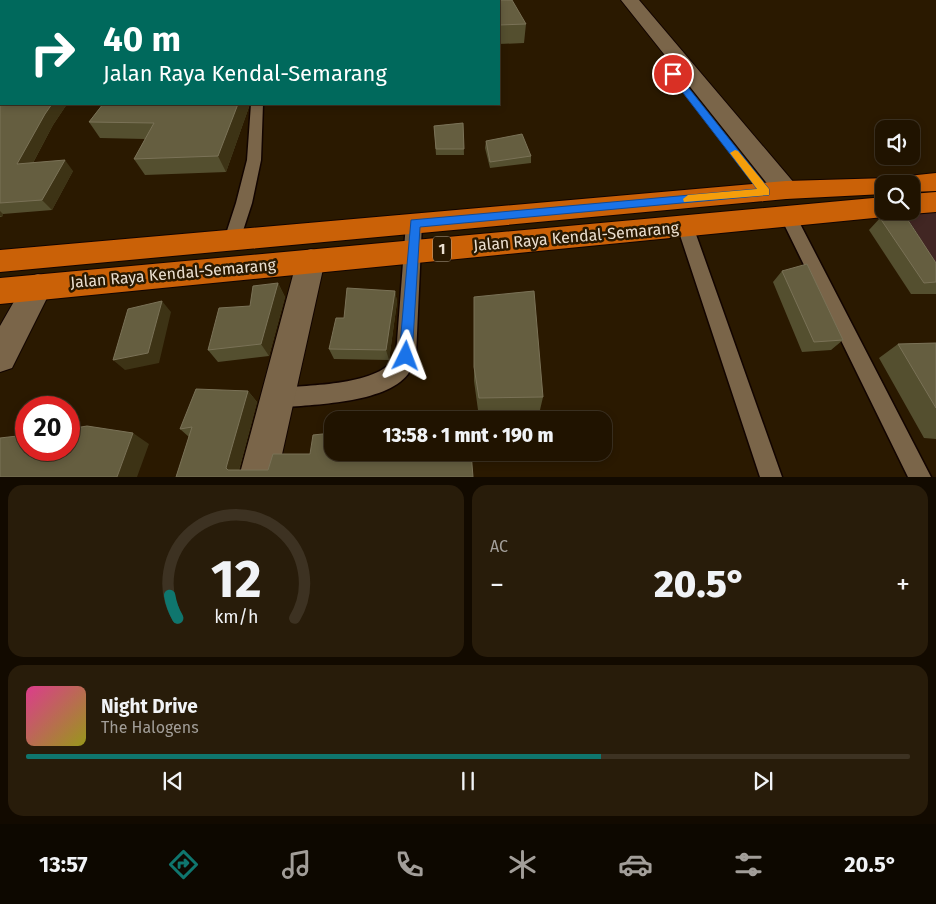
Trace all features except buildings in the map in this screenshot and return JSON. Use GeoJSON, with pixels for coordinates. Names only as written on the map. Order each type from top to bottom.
{"type":"FeatureCollection","features":[{"type":"Feature","properties":{"kind":"highway"},"geometry":{"type":"LineString","coordinates":[[920,183],[936,182]]}},
{"type":"Feature","properties":{"kind":"highway","name":"Jalan Raya Kendal-Semarang"},"geometry":{"type":"LineString","coordinates":[[0,261],[414,223],[780,199],[875,186]]}},
{"type":"Feature","properties":{"kind":"highway","name":"Jalan Raya Kendal-Semarang"},"geometry":{"type":"LineString","coordinates":[[0,291],[685,226],[780,199],[875,205]]}},
{"type":"Feature","properties":{"kind":"highway"},"geometry":{"type":"LineString","coordinates":[[920,203],[936,202]]}},
{"type":"Feature","properties":{"kind":"street"},"geometry":{"type":"LineString","coordinates":[[616,0],[780,199]]}},
{"type":"Feature","properties":{"kind":"street"},"geometry":{"type":"LineString","coordinates":[[630,0],[780,199]]}},
{"type":"Feature","properties":{"kind":"street"},"geometry":{"type":"LineString","coordinates":[[258,476],[311,260]]}},
{"type":"Feature","properties":{"kind":"street"},"geometry":{"type":"LineString","coordinates":[[0,357],[38,286]]}},
{"type":"Feature","properties":{"kind":"lane"},"geometry":{"type":"LineString","coordinates":[[232,240],[244,203],[254,160],[257,105]]}},
{"type":"Feature","properties":{"kind":"lane"},"geometry":{"type":"LineString","coordinates":[[780,199],[920,476]]}},
{"type":"Feature","properties":{"kind":"lane"},"geometry":{"type":"LineString","coordinates":[[899,220],[920,253]]}},
{"type":"Feature","properties":{"kind":"lane"},"geometry":{"type":"LineString","coordinates":[[278,398],[368,386],[391,376],[402,367],[406,356],[414,223]]}},
{"type":"Feature","properties":{"kind":"lane"},"geometry":{"type":"LineString","coordinates":[[685,226],[771,476]]}},
{"type":"Feature","properties":{"kind":"shaded area"},"geometry":{"type":"Polygon","coordinates":[[[936,203],[936,278],[899,220],[920,220],[920,208],[936,203]]]}},
{"type":"Feature","properties":{"kind":"slow traffic"},"geometry":{"type":"LineString","coordinates":[[688,199],[765,192],[735,153]]}},
{"type":"Feature","properties":{"kind":"route"},"geometry":{"type":"LineString","coordinates":[[406,356],[414,223],[765,192],[673,74]]}}]}
